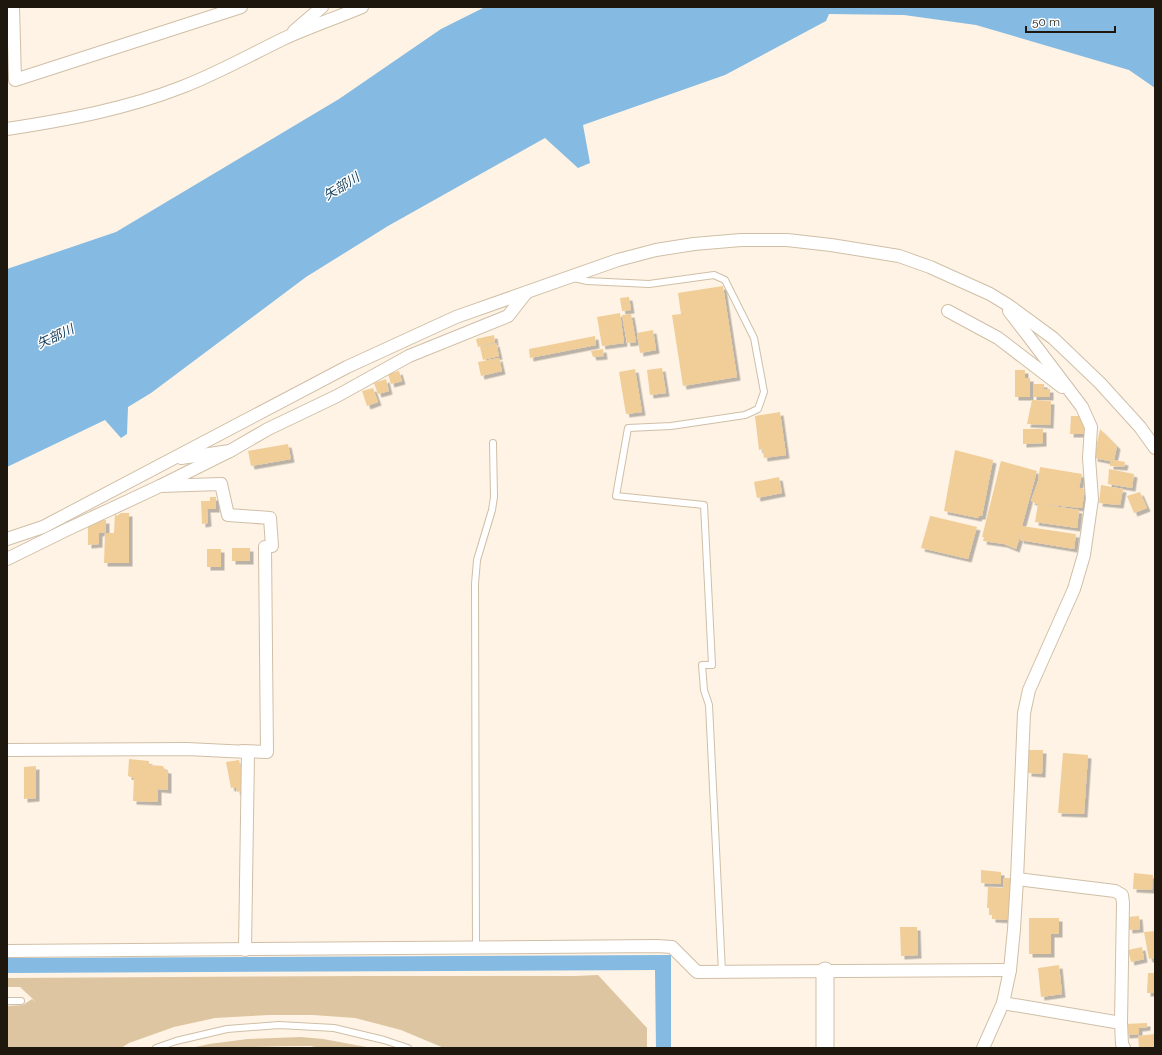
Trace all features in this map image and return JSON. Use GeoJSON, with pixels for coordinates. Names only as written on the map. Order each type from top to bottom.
{"type":"FeatureCollection","features":[{"type":"Feature","properties":{"kind":"street"},"geometry":{"type":"LineString","coordinates":[[13,7],[15,80],[241,7]]}},
{"type":"Feature","properties":{"kind":"street"},"geometry":{"type":"LineString","coordinates":[[285,38],[322,7]]}},
{"type":"Feature","properties":{"kind":"street"},"geometry":{"type":"LineString","coordinates":[[7,128],[48,123],[88,114],[181,88],[285,38],[362,7]]}},
{"type":"Feature","properties":{"kind":"street"},"geometry":{"type":"LineString","coordinates":[[9,541],[43,527],[347,367],[456,317],[618,260],[656,250],[694,244],[741,240],[786,240],[831,245],[899,256],[930,267],[990,294],[1053,338],[1100,383],[1140,427],[1155,448]]}},
{"type":"Feature","properties":{"kind":"street"},"geometry":{"type":"LineString","coordinates":[[7,559],[230,451],[268,429],[337,396],[410,356],[508,316],[527,292]]}},
{"type":"Feature","properties":{"kind":"street"},"geometry":{"type":"LineString","coordinates":[[983,1048],[1003,1003],[1010,970],[1017,879],[1024,713],[1029,690],[1074,589],[1084,555],[1092,499],[1089,458],[1091,427],[1082,407],[1000,301]]}},
{"type":"Feature","properties":{"kind":"street"},"geometry":{"type":"LineString","coordinates":[[948,311],[998,338],[1074,396]]}},
{"type":"Feature","properties":{"kind":"street"},"geometry":{"type":"LineString","coordinates":[[173,459],[230,451]]}},
{"type":"Feature","properties":{"kind":"street"},"geometry":{"type":"LineString","coordinates":[[7,750],[187,749],[267,752],[265,547],[272,546],[270,518],[228,515],[221,484],[160,486]]}},
{"type":"Feature","properties":{"kind":"street"},"geometry":{"type":"LineString","coordinates":[[242,751],[248,752],[246,950]]}},
{"type":"Feature","properties":{"kind":"street"},"geometry":{"type":"LineString","coordinates":[[1017,879],[1115,890],[1122,895],[1121,1023],[1122,1044],[1124,1048]]}},
{"type":"Feature","properties":{"kind":"street"},"geometry":{"type":"LineString","coordinates":[[7,951],[657,946],[672,947],[697,972],[1010,970]]}},
{"type":"Feature","properties":{"kind":"street"},"geometry":{"type":"LineString","coordinates":[[825,971],[825,1048]]}},
{"type":"Feature","properties":{"kind":"street"},"geometry":{"type":"LineString","coordinates":[[1003,1003],[1121,1023]]}},
{"type":"Feature","properties":{"kind":"lane"},"geometry":{"type":"LineString","coordinates":[[571,277],[587,281],[649,284],[714,275],[725,280],[754,338],[764,392],[758,409],[745,415],[678,425],[628,428],[616,496],[704,505],[712,664],[702,665],[704,690],[709,705],[722,972]]}},
{"type":"Feature","properties":{"kind":"lane"},"geometry":{"type":"LineString","coordinates":[[476,948],[475,584],[476,560],[493,504],[493,443]]}},
{"type":"Feature","properties":{"kind":"lane"},"geometry":{"type":"LineString","coordinates":[[7,1001],[21,1001]]}},
{"type":"Feature","properties":{"kind":"lane"},"geometry":{"type":"LineString","coordinates":[[156,1048],[176,1041],[227,1029],[279,1025],[334,1028],[384,1040],[408,1048]]}},
{"type":"Feature","properties":{"kind":"shaded area"},"geometry":{"type":"Polygon","coordinates":[[[598,975],[647,1028],[647,1048],[444,1048],[401,1030],[355,1018],[313,1015],[269,1015],[215,1018],[174,1027],[129,1043],[121,1048],[7,1048],[7,1006],[23,1005],[32,999],[36,1002],[20,987],[7,987],[7,978],[598,975]]]}},
{"type":"Feature","properties":{"kind":"shaded area"},"geometry":{"type":"Polygon","coordinates":[[[301,1037],[323,1039],[372,1048],[319,1048],[311,1046],[191,1048],[248,1039],[301,1037]]]}},
{"type":"Feature","properties":{"kind":"water","name":"矢部川"},"geometry":{"type":"Polygon","coordinates":[[[485,7],[1155,7],[1155,88],[1129,70],[976,25],[904,15],[829,14],[826,21],[725,75],[583,125],[590,163],[578,168],[545,138],[388,226],[306,277],[151,393],[128,407],[127,434],[121,438],[105,420],[7,467],[7,269],[116,232],[339,99],[441,29],[485,7]]]}},
{"type":"Feature","properties":{"kind":"water"},"geometry":{"type":"Polygon","coordinates":[[[671,955],[671,1048],[656,1048],[655,970],[7,973],[7,958],[671,955]]]}},
{"type":"Feature","properties":{"kind":"building"},"geometry":{"type":"Polygon","coordinates":[[[723,286],[737,377],[683,386],[672,315],[681,314],[678,293],[723,286]]]}},
{"type":"Feature","properties":{"kind":"building"},"geometry":{"type":"Polygon","coordinates":[[[629,297],[631,310],[622,311],[620,298],[629,297]]]}},
{"type":"Feature","properties":{"kind":"building"},"geometry":{"type":"Polygon","coordinates":[[[620,313],[624,343],[602,346],[597,317],[620,313]]]}},
{"type":"Feature","properties":{"kind":"building"},"geometry":{"type":"Polygon","coordinates":[[[631,314],[636,342],[627,343],[622,315],[631,314]]]}},
{"type":"Feature","properties":{"kind":"building"},"geometry":{"type":"Polygon","coordinates":[[[653,330],[656,350],[640,353],[637,333],[653,330]]]}},
{"type":"Feature","properties":{"kind":"building"},"geometry":{"type":"Polygon","coordinates":[[[494,335],[495,342],[478,347],[476,339],[494,335]]]}},
{"type":"Feature","properties":{"kind":"building"},"geometry":{"type":"Polygon","coordinates":[[[595,336],[596,345],[530,358],[529,349],[595,336]]]}},
{"type":"Feature","properties":{"kind":"building"},"geometry":{"type":"Polygon","coordinates":[[[496,343],[499,356],[483,360],[480,347],[496,343]]]}},
{"type":"Feature","properties":{"kind":"building"},"geometry":{"type":"Polygon","coordinates":[[[603,349],[604,356],[593,357],[591,351],[603,349]]]}},
{"type":"Feature","properties":{"kind":"building"},"geometry":{"type":"Polygon","coordinates":[[[499,358],[502,371],[481,376],[478,362],[499,358]]]}},
{"type":"Feature","properties":{"kind":"building"},"geometry":{"type":"Polygon","coordinates":[[[662,368],[666,393],[650,395],[647,370],[662,368]]]}},
{"type":"Feature","properties":{"kind":"building"},"geometry":{"type":"Polygon","coordinates":[[[635,369],[642,412],[626,414],[619,372],[635,369]]]}},
{"type":"Feature","properties":{"kind":"building"},"geometry":{"type":"Polygon","coordinates":[[[1015,370],[1025,370],[1025,378],[1030,378],[1030,397],[1015,397],[1015,370]]]}},
{"type":"Feature","properties":{"kind":"building"},"geometry":{"type":"Polygon","coordinates":[[[399,371],[402,381],[391,384],[388,374],[399,371]]]}},
{"type":"Feature","properties":{"kind":"building"},"geometry":{"type":"Polygon","coordinates":[[[386,379],[389,391],[378,394],[374,383],[386,379]]]}},
{"type":"Feature","properties":{"kind":"building"},"geometry":{"type":"Polygon","coordinates":[[[1033,384],[1044,384],[1044,389],[1050,389],[1050,397],[1033,397],[1033,384]]]}},
{"type":"Feature","properties":{"kind":"building"},"geometry":{"type":"Polygon","coordinates":[[[373,388],[378,402],[367,406],[362,391],[373,388]]]}},
{"type":"Feature","properties":{"kind":"building"},"geometry":{"type":"Polygon","coordinates":[[[1032,400],[1051,401],[1050,425],[1027,424],[1032,400]]]}},
{"type":"Feature","properties":{"kind":"building"},"geometry":{"type":"Polygon","coordinates":[[[780,412],[786,455],[764,458],[763,449],[759,450],[755,416],[780,412]]]}},
{"type":"Feature","properties":{"kind":"building"},"geometry":{"type":"Polygon","coordinates":[[[1071,416],[1087,416],[1084,434],[1070,434],[1071,416]]]}},
{"type":"Feature","properties":{"kind":"building"},"geometry":{"type":"Polygon","coordinates":[[[1023,429],[1043,429],[1043,443],[1023,444],[1023,429]]]}},
{"type":"Feature","properties":{"kind":"building"},"geometry":{"type":"Polygon","coordinates":[[[1100,429],[1117,446],[1114,460],[1125,462],[1124,467],[1110,466],[1110,463],[1114,462],[1094,458],[1100,429]]]}},
{"type":"Feature","properties":{"kind":"building"},"geometry":{"type":"Polygon","coordinates":[[[288,444],[291,459],[251,466],[248,451],[288,444]]]}},
{"type":"Feature","properties":{"kind":"building"},"geometry":{"type":"Polygon","coordinates":[[[955,450],[993,460],[982,516],[979,516],[978,518],[944,511],[955,450]]]}},
{"type":"Feature","properties":{"kind":"building"},"geometry":{"type":"Polygon","coordinates":[[[1001,461],[1037,471],[1022,526],[1076,534],[1074,549],[1020,540],[1022,530],[1016,549],[1004,544],[983,541],[984,537],[982,537],[1001,461]]]}},
{"type":"Feature","properties":{"kind":"building"},"geometry":{"type":"Polygon","coordinates":[[[1040,467],[1082,474],[1079,488],[1085,489],[1082,508],[1040,504],[1079,510],[1077,528],[1035,522],[1038,504],[1031,501],[1038,481],[1040,467]]]}},
{"type":"Feature","properties":{"kind":"building"},"geometry":{"type":"Polygon","coordinates":[[[1109,469],[1134,474],[1132,488],[1108,484],[1109,469]]]}},
{"type":"Feature","properties":{"kind":"building"},"geometry":{"type":"Polygon","coordinates":[[[779,477],[782,493],[757,498],[754,482],[779,477]]]}},
{"type":"Feature","properties":{"kind":"building"},"geometry":{"type":"Polygon","coordinates":[[[1101,485],[1123,489],[1120,505],[1099,503],[1101,485]]]}},
{"type":"Feature","properties":{"kind":"building"},"geometry":{"type":"Polygon","coordinates":[[[1140,492],[1147,508],[1134,513],[1127,496],[1140,492]]]}},
{"type":"Feature","properties":{"kind":"building"},"geometry":{"type":"Polygon","coordinates":[[[210,497],[216,497],[216,509],[207,509],[208,523],[202,524],[201,501],[210,501],[210,497]]]}},
{"type":"Feature","properties":{"kind":"building"},"geometry":{"type":"Polygon","coordinates":[[[115,513],[117,516],[121,513],[129,513],[129,563],[104,563],[105,533],[114,533],[115,513]]]}},
{"type":"Feature","properties":{"kind":"building"},"geometry":{"type":"Polygon","coordinates":[[[930,516],[977,527],[968,559],[921,548],[930,516]]]}},
{"type":"Feature","properties":{"kind":"building"},"geometry":{"type":"Polygon","coordinates":[[[106,520],[106,532],[99,533],[99,544],[88,545],[88,521],[106,520]]]}},
{"type":"Feature","properties":{"kind":"building"},"geometry":{"type":"Polygon","coordinates":[[[232,548],[250,548],[250,561],[232,561],[232,548]]]}},
{"type":"Feature","properties":{"kind":"building"},"geometry":{"type":"Polygon","coordinates":[[[207,549],[221,549],[221,567],[207,567],[207,549]]]}},
{"type":"Feature","properties":{"kind":"building"},"geometry":{"type":"Polygon","coordinates":[[[1028,750],[1043,750],[1042,774],[1028,773],[1028,750]]]}},
{"type":"Feature","properties":{"kind":"building"},"geometry":{"type":"Polygon","coordinates":[[[1063,753],[1088,755],[1084,814],[1058,813],[1063,753]]]}},
{"type":"Feature","properties":{"kind":"building"},"geometry":{"type":"Polygon","coordinates":[[[129,759],[149,761],[149,765],[163,766],[165,770],[168,770],[168,790],[158,789],[158,802],[133,801],[134,778],[128,776],[129,759]]]}},
{"type":"Feature","properties":{"kind":"building"},"geometry":{"type":"Polygon","coordinates":[[[239,760],[246,790],[237,792],[236,787],[231,788],[226,762],[239,760]]]}},
{"type":"Feature","properties":{"kind":"building"},"geometry":{"type":"Polygon","coordinates":[[[36,766],[36,798],[24,799],[24,767],[36,766]]]}},
{"type":"Feature","properties":{"kind":"building"},"geometry":{"type":"Polygon","coordinates":[[[981,870],[1001,872],[1001,884],[981,883],[981,870]]]}},
{"type":"Feature","properties":{"kind":"building"},"geometry":{"type":"Polygon","coordinates":[[[1134,873],[1153,875],[1152,890],[1133,889],[1134,873]]]}},
{"type":"Feature","properties":{"kind":"building"},"geometry":{"type":"Polygon","coordinates":[[[1003,878],[1013,878],[1011,920],[992,919],[992,915],[989,915],[989,908],[987,908],[988,887],[1003,888],[1003,878]]]}},
{"type":"Feature","properties":{"kind":"building"},"geometry":{"type":"Polygon","coordinates":[[[1139,916],[1140,929],[1129,930],[1128,917],[1139,916]]]}},
{"type":"Feature","properties":{"kind":"building"},"geometry":{"type":"Polygon","coordinates":[[[1029,918],[1059,918],[1059,934],[1051,934],[1051,954],[1029,954],[1029,918]]]}},
{"type":"Feature","properties":{"kind":"building"},"geometry":{"type":"Polygon","coordinates":[[[900,927],[917,927],[918,955],[901,956],[900,927]]]}},
{"type":"Feature","properties":{"kind":"building"},"geometry":{"type":"Polygon","coordinates":[[[1155,931],[1155,958],[1149,959],[1144,932],[1155,931]]]}},
{"type":"Feature","properties":{"kind":"building"},"geometry":{"type":"Polygon","coordinates":[[[1142,947],[1144,959],[1131,962],[1128,950],[1142,947]]]}},
{"type":"Feature","properties":{"kind":"building"},"geometry":{"type":"Polygon","coordinates":[[[1059,965],[1062,994],[1041,997],[1038,968],[1059,965]]]}},
{"type":"Feature","properties":{"kind":"building"},"geometry":{"type":"Polygon","coordinates":[[[1148,973],[1155,973],[1155,993],[1147,993],[1148,973]]]}},
{"type":"Feature","properties":{"kind":"building"},"geometry":{"type":"Polygon","coordinates":[[[1147,1023],[1147,1027],[1139,1028],[1139,1034],[1126,1035],[1125,1024],[1147,1023]]]}},
{"type":"Feature","properties":{"kind":"building"},"geometry":{"type":"Polygon","coordinates":[[[1155,1034],[1155,1048],[1139,1048],[1138,1036],[1155,1034]]]}}]}
